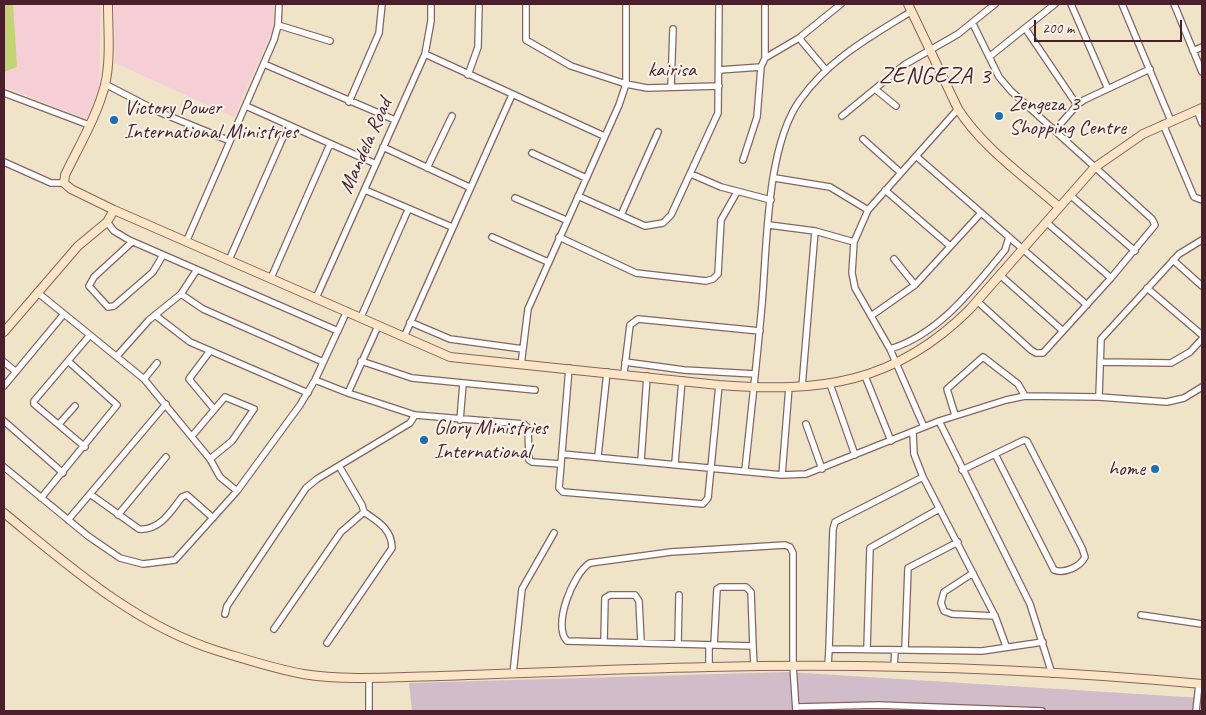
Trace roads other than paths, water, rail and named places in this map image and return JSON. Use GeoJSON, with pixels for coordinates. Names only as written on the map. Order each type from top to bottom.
{"type":"FeatureCollection","features":[{"type":"Feature","properties":{"kind":"street"},"geometry":{"type":"LineString","coordinates":[[64,183],[65,175],[89,126],[105,84],[108,59],[108,4]]}},
{"type":"Feature","properties":{"kind":"street"},"geometry":{"type":"LineString","coordinates":[[187,240],[264,64],[278,26],[279,4]]}},
{"type":"Feature","properties":{"kind":"street"},"geometry":{"type":"LineString","coordinates":[[349,102],[379,33],[382,4]]}},
{"type":"Feature","properties":{"kind":"street","name":"Mandela Road"},"geometry":{"type":"LineString","coordinates":[[316,298],[425,54],[431,21],[431,4]]}},
{"type":"Feature","properties":{"kind":"street"},"geometry":{"type":"LineString","coordinates":[[468,75],[478,47],[479,4]]}},
{"type":"Feature","properties":{"kind":"street","name":"kairisa"},"geometry":{"type":"LineString","coordinates":[[526,4],[525,35],[528,43],[571,66],[626,84],[648,88],[719,86]]}},
{"type":"Feature","properties":{"kind":"street"},"geometry":{"type":"LineString","coordinates":[[521,365],[525,315],[626,84],[626,4]]}},
{"type":"Feature","properties":{"kind":"street"},"geometry":{"type":"LineString","coordinates":[[578,196],[645,226],[663,223],[671,216],[718,113],[719,4]]}},
{"type":"Feature","properties":{"kind":"street"},"geometry":{"type":"LineString","coordinates":[[743,160],[759,108],[761,67],[765,58],[765,4]]}},
{"type":"Feature","properties":{"kind":"street"},"geometry":{"type":"LineString","coordinates":[[765,58],[799,38],[841,4]]}},
{"type":"Feature","properties":{"kind":"street"},"geometry":{"type":"LineString","coordinates":[[908,4],[958,109],[979,137],[1059,207]]}},
{"type":"Feature","properties":{"kind":"street"},"geometry":{"type":"LineString","coordinates":[[842,116],[904,65],[973,24],[995,4]]}},
{"type":"Feature","properties":{"kind":"street"},"geometry":{"type":"LineString","coordinates":[[989,57],[1055,4]]}},
{"type":"Feature","properties":{"kind":"street"},"geometry":{"type":"LineString","coordinates":[[1071,4],[1107,88]]}},
{"type":"Feature","properties":{"kind":"street"},"geometry":{"type":"LineString","coordinates":[[1122,4],[1150,69],[1192,194],[1196,200],[1202,200]]}},
{"type":"Feature","properties":{"kind":"street"},"geometry":{"type":"LineString","coordinates":[[1174,4],[1202,72]]}},
{"type":"Feature","properties":{"kind":"street"},"geometry":{"type":"LineString","coordinates":[[745,470],[760,331],[771,200],[780,146],[791,115],[825,70],[872,35],[912,12]]}},
{"type":"Feature","properties":{"kind":"street"},"geometry":{"type":"LineString","coordinates":[[973,24],[999,77],[1011,91],[1154,222],[1151,231],[1111,278],[1047,350],[1040,354],[1036,353],[976,301]]}},
{"type":"Feature","properties":{"kind":"street"},"geometry":{"type":"LineString","coordinates":[[278,26],[330,41]]}},
{"type":"Feature","properties":{"kind":"street"},"geometry":{"type":"LineString","coordinates":[[1025,28],[1077,105]]}},
{"type":"Feature","properties":{"kind":"street"},"geometry":{"type":"LineString","coordinates":[[671,87],[673,29]]}},
{"type":"Feature","properties":{"kind":"street"},"geometry":{"type":"LineString","coordinates":[[799,38],[825,70]]}},
{"type":"Feature","properties":{"kind":"street"},"geometry":{"type":"LineString","coordinates":[[1194,51],[1202,47]]}},
{"type":"Feature","properties":{"kind":"street"},"geometry":{"type":"LineString","coordinates":[[425,54],[604,136]]}},
{"type":"Feature","properties":{"kind":"street"},"geometry":{"type":"LineString","coordinates":[[264,64],[349,102],[395,120]]}},
{"type":"Feature","properties":{"kind":"street"},"geometry":{"type":"LineString","coordinates":[[719,70],[761,67]]}},
{"type":"Feature","properties":{"kind":"street"},"geometry":{"type":"LineString","coordinates":[[1055,130],[1077,105],[1107,88],[1150,69]]}},
{"type":"Feature","properties":{"kind":"street"},"geometry":{"type":"LineString","coordinates":[[105,84],[159,112],[230,141]]}},
{"type":"Feature","properties":{"kind":"street"},"geometry":{"type":"LineString","coordinates":[[875,89],[896,106]]}},
{"type":"Feature","properties":{"kind":"street"},"geometry":{"type":"LineString","coordinates":[[4,93],[89,126]]}},
{"type":"Feature","properties":{"kind":"street"},"geometry":{"type":"LineString","coordinates":[[404,337],[469,187],[512,95]]}},
{"type":"Feature","properties":{"kind":"street"},"geometry":{"type":"LineString","coordinates":[[246,106],[376,164]]}},
{"type":"Feature","properties":{"kind":"street"},"geometry":{"type":"LineString","coordinates":[[924,427],[890,349],[858,295],[854,281],[854,242],[868,210],[958,109]]}},
{"type":"Feature","properties":{"kind":"street"},"geometry":{"type":"LineString","coordinates":[[4,162],[51,183],[64,183],[114,210],[187,240],[450,357],[754,387],[802,387],[830,384],[865,376],[897,364],[942,335],[1000,275],[1094,168],[1124,145],[1200,109],[1202,123]]}},
{"type":"Feature","properties":{"kind":"street"},"geometry":{"type":"LineString","coordinates":[[427,168],[452,116]]}},
{"type":"Feature","properties":{"kind":"street"},"geometry":{"type":"LineString","coordinates":[[229,260],[288,126]]}},
{"type":"Feature","properties":{"kind":"street"},"geometry":{"type":"LineString","coordinates":[[621,215],[658,132]]}},
{"type":"Feature","properties":{"kind":"street"},"geometry":{"type":"LineString","coordinates":[[863,139],[901,173]]}},
{"type":"Feature","properties":{"kind":"street"},"geometry":{"type":"LineString","coordinates":[[271,278],[330,144]]}},
{"type":"Feature","properties":{"kind":"street"},"geometry":{"type":"LineString","coordinates":[[383,148],[469,187]]}},
{"type":"Feature","properties":{"kind":"street"},"geometry":{"type":"LineString","coordinates":[[532,153],[586,178]]}},
{"type":"Feature","properties":{"kind":"street"},"geometry":{"type":"LineString","coordinates":[[916,156],[1087,305]]}},
{"type":"Feature","properties":{"kind":"street"},"geometry":{"type":"LineString","coordinates":[[691,174],[737,192],[771,200]]}},
{"type":"Feature","properties":{"kind":"street"},"geometry":{"type":"LineString","coordinates":[[775,178],[830,187],[868,210]]}},
{"type":"Feature","properties":{"kind":"street"},"geometry":{"type":"LineString","coordinates":[[365,190],[408,210],[452,227]]}},
{"type":"Feature","properties":{"kind":"street"},"geometry":{"type":"LineString","coordinates":[[885,190],[950,246]]}},
{"type":"Feature","properties":{"kind":"street"},"geometry":{"type":"LineString","coordinates":[[559,237],[636,272],[706,281],[713,280],[718,274],[722,220],[737,192]]}},
{"type":"Feature","properties":{"kind":"street"},"geometry":{"type":"LineString","coordinates":[[1070,195],[1134,250]]}},
{"type":"Feature","properties":{"kind":"street"},"geometry":{"type":"LineString","coordinates":[[515,198],[566,220]]}},
{"type":"Feature","properties":{"kind":"street"},"geometry":{"type":"LineString","coordinates":[[4,332],[78,246],[106,222],[114,210]]}},
{"type":"Feature","properties":{"kind":"street"},"geometry":{"type":"LineString","coordinates":[[361,317],[408,210]]}},
{"type":"Feature","properties":{"kind":"street"},"geometry":{"type":"LineString","coordinates":[[871,316],[915,285],[981,213]]}},
{"type":"Feature","properties":{"kind":"street"},"geometry":{"type":"LineString","coordinates":[[106,222],[114,231],[132,242],[338,331]]}},
{"type":"Feature","properties":{"kind":"street"},"geometry":{"type":"LineString","coordinates":[[1046,222],[1111,278]]}},
{"type":"Feature","properties":{"kind":"street"},"geometry":{"type":"LineString","coordinates":[[769,225],[815,231],[854,242]]}},
{"type":"Feature","properties":{"kind":"street"},"geometry":{"type":"LineString","coordinates":[[802,387],[815,231]]}},
{"type":"Feature","properties":{"kind":"street"},"geometry":{"type":"LineString","coordinates":[[492,237],[548,262]]}},
{"type":"Feature","properties":{"kind":"street"},"geometry":{"type":"LineString","coordinates":[[890,349],[918,337],[946,316],[1005,250],[1009,237]]}},
{"type":"Feature","properties":{"kind":"street"},"geometry":{"type":"LineString","coordinates":[[1099,398],[1102,339],[1183,250],[1202,240]]}},
{"type":"Feature","properties":{"kind":"street"},"geometry":{"type":"LineString","coordinates":[[132,242],[94,277],[89,286],[108,307],[114,306],[154,272],[163,255]]}},
{"type":"Feature","properties":{"kind":"street"},"geometry":{"type":"LineString","coordinates":[[894,259],[915,285]]}},
{"type":"Feature","properties":{"kind":"street"},"geometry":{"type":"LineString","coordinates":[[1173,260],[1202,286]]}},
{"type":"Feature","properties":{"kind":"street"},"geometry":{"type":"LineString","coordinates":[[117,356],[155,315],[181,294],[196,271]]}},
{"type":"Feature","properties":{"kind":"street"},"geometry":{"type":"LineString","coordinates":[[1000,275],[1063,331]]}},
{"type":"Feature","properties":{"kind":"street"},"geometry":{"type":"LineString","coordinates":[[1100,362],[1170,363],[1190,352],[1202,337],[1148,288]]}},
{"type":"Feature","properties":{"kind":"street"},"geometry":{"type":"LineString","coordinates":[[37,292],[144,379],[210,459],[220,477],[237,491]]}},
{"type":"Feature","properties":{"kind":"street"},"geometry":{"type":"LineString","coordinates":[[181,294],[203,309],[323,362]]}},
{"type":"Feature","properties":{"kind":"street"},"geometry":{"type":"LineString","coordinates":[[4,467],[68,520],[120,558],[143,564],[166,562],[178,558],[237,491],[308,393],[346,311]]}},
{"type":"Feature","properties":{"kind":"street"},"geometry":{"type":"LineString","coordinates":[[4,386],[64,314]]}},
{"type":"Feature","properties":{"kind":"street"},"geometry":{"type":"LineString","coordinates":[[155,315],[182,337],[308,393]]}},
{"type":"Feature","properties":{"kind":"street"},"geometry":{"type":"LineString","coordinates":[[624,373],[630,325],[638,319],[760,331]]}},
{"type":"Feature","properties":{"kind":"street"},"geometry":{"type":"LineString","coordinates":[[410,322],[450,339],[523,349]]}},
{"type":"Feature","properties":{"kind":"street"},"geometry":{"type":"LineString","coordinates":[[348,393],[378,326]]}},
{"type":"Feature","properties":{"kind":"street"},"geometry":{"type":"LineString","coordinates":[[85,447],[34,404],[34,401],[90,335]]}},
{"type":"Feature","properties":{"kind":"street"},"geometry":{"type":"LineString","coordinates":[[210,351],[189,379],[214,409]]}},
{"type":"Feature","properties":{"kind":"street"},"geometry":{"type":"LineString","coordinates":[[955,415],[946,389],[983,357],[1018,384],[1025,396]]}},
{"type":"Feature","properties":{"kind":"street"},"geometry":{"type":"LineString","coordinates":[[41,498],[85,447],[117,405],[68,361]]}},
{"type":"Feature","properties":{"kind":"street"},"geometry":{"type":"LineString","coordinates":[[361,361],[412,378],[535,390]]}},
{"type":"Feature","properties":{"kind":"street"},"geometry":{"type":"LineString","coordinates":[[4,362],[15,372]]}},
{"type":"Feature","properties":{"kind":"street"},"geometry":{"type":"LineString","coordinates":[[625,362],[684,370],[755,374]]}},
{"type":"Feature","properties":{"kind":"street"},"geometry":{"type":"LineString","coordinates":[[144,379],[157,363]]}},
{"type":"Feature","properties":{"kind":"street"},"geometry":{"type":"LineString","coordinates":[[570,368],[559,488],[563,492],[703,504],[708,498],[719,384]]}},
{"type":"Feature","properties":{"kind":"street"},"geometry":{"type":"LineString","coordinates":[[598,456],[607,372]]}},
{"type":"Feature","properties":{"kind":"street"},"geometry":{"type":"LineString","coordinates":[[641,461],[647,376]]}},
{"type":"Feature","properties":{"kind":"street"},"geometry":{"type":"LineString","coordinates":[[865,376],[891,441]]}},
{"type":"Feature","properties":{"kind":"street"},"geometry":{"type":"LineString","coordinates":[[315,380],[415,415],[524,424],[528,428],[529,460],[532,462],[561,464]]}},
{"type":"Feature","properties":{"kind":"street"},"geometry":{"type":"LineString","coordinates":[[675,463],[682,380]]}},
{"type":"Feature","properties":{"kind":"street"},"geometry":{"type":"LineString","coordinates":[[460,420],[463,384]]}},
{"type":"Feature","properties":{"kind":"street"},"geometry":{"type":"LineString","coordinates":[[830,384],[855,455]]}},
{"type":"Feature","properties":{"kind":"street"},"geometry":{"type":"LineString","coordinates":[[562,454],[675,463],[782,475],[806,474],[955,415],[986,405],[1025,396],[1166,402],[1184,398],[1202,386]]}},
{"type":"Feature","properties":{"kind":"street"},"geometry":{"type":"LineString","coordinates":[[782,475],[789,387]]}},
{"type":"Feature","properties":{"kind":"street"},"geometry":{"type":"LineString","coordinates":[[192,436],[226,397],[255,410],[232,441],[210,459]]}},
{"type":"Feature","properties":{"kind":"street"},"geometry":{"type":"LineString","coordinates":[[68,520],[166,404]]}},
{"type":"Feature","properties":{"kind":"street"},"geometry":{"type":"LineString","coordinates":[[59,424],[74,406]]}},
{"type":"Feature","properties":{"kind":"street"},"geometry":{"type":"LineString","coordinates":[[225,614],[227,606],[306,488],[317,479],[410,423],[415,415]]}},
{"type":"Feature","properties":{"kind":"street"},"geometry":{"type":"LineString","coordinates":[[4,421],[63,473]]}},
{"type":"Feature","properties":{"kind":"street"},"geometry":{"type":"LineString","coordinates":[[939,421],[1030,604],[1052,674]]}},
{"type":"Feature","properties":{"kind":"street"},"geometry":{"type":"LineString","coordinates":[[806,424],[822,469]]}},
{"type":"Feature","properties":{"kind":"street"},"geometry":{"type":"LineString","coordinates":[[913,433],[914,454],[923,477],[995,616],[1006,646]]}},
{"type":"Feature","properties":{"kind":"street"},"geometry":{"type":"LineString","coordinates":[[962,470],[995,454],[1024,440],[1028,442],[1082,548],[1084,557],[1080,564],[1063,571],[1054,570],[995,454]]}},
{"type":"Feature","properties":{"kind":"street"},"geometry":{"type":"LineString","coordinates":[[118,515],[166,456]]}},
{"type":"Feature","properties":{"kind":"street"},"geometry":{"type":"LineString","coordinates":[[327,643],[392,548],[392,542],[383,525],[364,512],[362,505],[339,466]]}},
{"type":"Feature","properties":{"kind":"street"},"geometry":{"type":"LineString","coordinates":[[828,666],[833,529],[835,522],[923,477]]}},
{"type":"Feature","properties":{"kind":"street"},"geometry":{"type":"LineString","coordinates":[[90,494],[139,529],[148,529],[160,523],[182,497],[187,495],[214,518]]}},
{"type":"Feature","properties":{"kind":"street"},"geometry":{"type":"LineString","coordinates":[[867,649],[870,548],[938,509]]}},
{"type":"Feature","properties":{"kind":"street"},"geometry":{"type":"LineString","coordinates":[[274,628],[342,532],[364,512]]}},
{"type":"Feature","properties":{"kind":"street"},"geometry":{"type":"LineString","coordinates":[[4,513],[104,591],[148,620],[175,634],[216,650],[303,674],[369,677],[754,666],[894,667],[1052,674],[1201,684],[1196,711]]}},
{"type":"Feature","properties":{"kind":"street"},"geometry":{"type":"LineString","coordinates":[[513,674],[522,589],[554,533]]}},
{"type":"Feature","properties":{"kind":"street"},"geometry":{"type":"LineString","coordinates":[[904,650],[908,568],[958,542]]}},
{"type":"Feature","properties":{"kind":"street"},"geometry":{"type":"LineString","coordinates":[[753,646],[604,641],[572,642],[563,637],[562,632],[565,604],[578,576],[587,565],[671,552],[785,545],[790,547],[793,553],[793,666],[796,709],[888,705],[1042,711]]}},
{"type":"Feature","properties":{"kind":"street"},"geometry":{"type":"LineString","coordinates":[[973,574],[944,592],[941,603],[944,611],[952,614],[995,616]]}},
{"type":"Feature","properties":{"kind":"street"},"geometry":{"type":"LineString","coordinates":[[709,667],[717,589],[720,587],[746,587],[750,590],[754,666]]}},
{"type":"Feature","properties":{"kind":"street"},"geometry":{"type":"LineString","coordinates":[[604,641],[605,598],[610,595],[635,595],[639,600],[641,642]]}},
{"type":"Feature","properties":{"kind":"street"},"geometry":{"type":"LineString","coordinates":[[678,644],[679,595]]}},
{"type":"Feature","properties":{"kind":"street"},"geometry":{"type":"LineString","coordinates":[[1141,615],[1202,624]]}},
{"type":"Feature","properties":{"kind":"street"},"geometry":{"type":"LineString","coordinates":[[829,649],[982,651],[1043,642]]}},
{"type":"Feature","properties":{"kind":"street"},"geometry":{"type":"LineString","coordinates":[[894,667],[895,650]]}},
{"type":"Feature","properties":{"kind":"street"},"geometry":{"type":"LineString","coordinates":[[368,711],[369,677]]}},
{"type":"Feature","properties":{"kind":"place","name":"Zengeza 3 Shopping Centre"},"geometry":{"type":"Point","coordinates":[999,116]}},
{"type":"Feature","properties":{"kind":"place","name":"Victory Power International Ministries"},"geometry":{"type":"Point","coordinates":[114,120]}},
{"type":"Feature","properties":{"kind":"place","name":"Glory Ministries International"},"geometry":{"type":"Point","coordinates":[424,440]}},
{"type":"Feature","properties":{"kind":"place","name":"home"},"geometry":{"type":"Point","coordinates":[1155,469]}},
{"type":"Feature","properties":{"kind":"district","name":"ZENGEZA 3"},"geometry":{"type":"Point","coordinates":[935,77]}}]}
